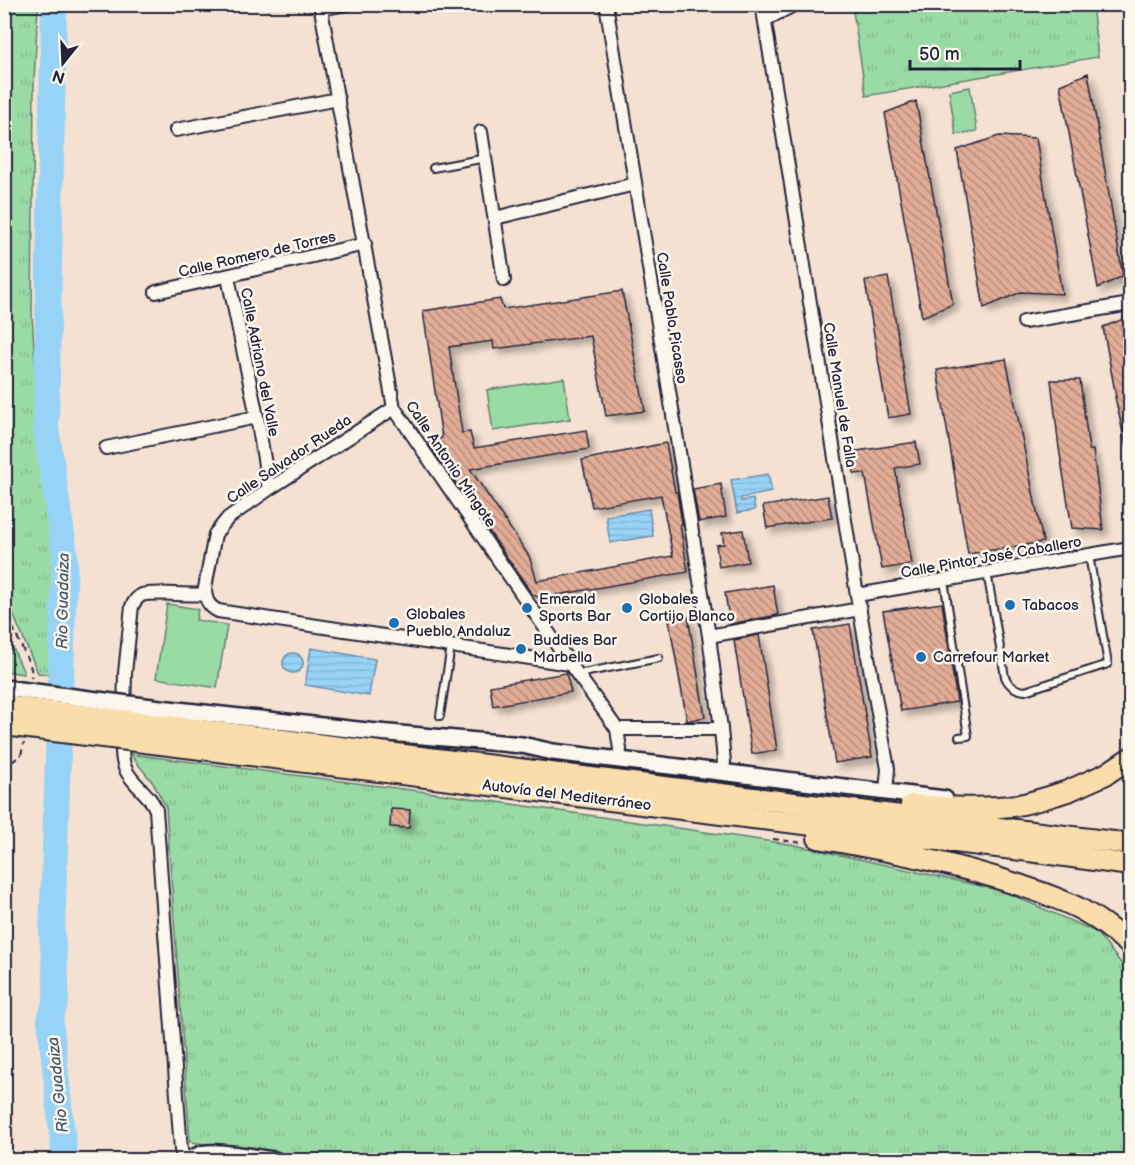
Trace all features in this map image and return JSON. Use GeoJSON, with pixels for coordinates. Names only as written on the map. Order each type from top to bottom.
{"type":"FeatureCollection","features":[{"type":"Feature","properties":{"kind":"main road","name":"Autovía del Mediterráneo"},"geometry":{"type":"LineString","coordinates":[[4,706],[1131,844]]}},
{"type":"Feature","properties":{"kind":"main road","name":"Autovía del Mediterráneo"},"geometry":{"type":"LineString","coordinates":[[4,725],[160,726],[753,818],[1131,865]]}},
{"type":"Feature","properties":{"kind":"main road"},"geometry":{"type":"LineString","coordinates":[[836,808],[881,803],[948,807],[1019,805],[1068,791],[1106,774],[1131,758]]}},
{"type":"Feature","properties":{"kind":"main road"},"geometry":{"type":"LineString","coordinates":[[753,818],[794,834],[901,853],[994,877],[1052,896],[1081,909],[1131,945]]}},
{"type":"Feature","properties":{"kind":"street"},"geometry":{"type":"LineString","coordinates":[[321,7],[346,4]]}},
{"type":"Feature","properties":{"kind":"street","name":"Calle Pablo Picasso"},"geometry":{"type":"LineString","coordinates":[[606,4],[709,636],[721,729],[724,762],[722,772]]}},
{"type":"Feature","properties":{"kind":"street","name":"Calle Manuel de Falla"},"geometry":{"type":"LineString","coordinates":[[762,4],[857,595],[888,769],[886,791]]}},
{"type":"Feature","properties":{"kind":"street"},"geometry":{"type":"LineString","coordinates":[[765,20],[795,4]]}},
{"type":"Feature","properties":{"kind":"street","name":"Calle Antonio Mingote"},"geometry":{"type":"LineString","coordinates":[[321,7],[394,408],[617,729]]}},
{"type":"Feature","properties":{"kind":"street"},"geometry":{"type":"LineString","coordinates":[[176,130],[338,99]]}},
{"type":"Feature","properties":{"kind":"street"},"geometry":{"type":"LineString","coordinates":[[482,132],[504,280]]}},
{"type":"Feature","properties":{"kind":"street"},"geometry":{"type":"LineString","coordinates":[[495,218],[635,184]]}},
{"type":"Feature","properties":{"kind":"street","name":"Calle Romero de Torres"},"geometry":{"type":"LineString","coordinates":[[156,292],[365,244]]}},
{"type":"Feature","properties":{"kind":"street","name":"Calle Adriano del Valle"},"geometry":{"type":"LineString","coordinates":[[228,277],[257,417],[269,489]]}},
{"type":"Feature","properties":{"kind":"street"},"geometry":{"type":"LineString","coordinates":[[1024,322],[1131,304]]}},
{"type":"Feature","properties":{"kind":"street","name":"Calle Salvador Rueda"},"geometry":{"type":"LineString","coordinates":[[205,594],[215,534],[228,518],[394,408]]}},
{"type":"Feature","properties":{"kind":"street"},"geometry":{"type":"LineString","coordinates":[[106,448],[257,417]]}},
{"type":"Feature","properties":{"kind":"street","name":"Calle Pintor José Caballero"},"geometry":{"type":"LineString","coordinates":[[857,595],[1131,548]]}},
{"type":"Feature","properties":{"kind":"street"},"geometry":{"type":"LineString","coordinates":[[275,1161],[206,1153],[186,1161],[181,1150],[156,810],[153,801],[131,779],[122,757],[125,673],[132,606],[138,597],[148,593],[205,594],[208,604],[218,611],[570,664]]}},
{"type":"Feature","properties":{"kind":"street"},"geometry":{"type":"LineString","coordinates":[[709,636],[860,609]]}},
{"type":"Feature","properties":{"kind":"street"},"geometry":{"type":"LineString","coordinates":[[4,688],[160,726],[367,731],[522,745],[553,752],[957,800],[1011,798],[1068,791]]}},
{"type":"Feature","properties":{"kind":"street"},"geometry":{"type":"LineString","coordinates":[[619,760],[617,729],[721,729]]}},
{"type":"Feature","properties":{"kind":"lane"},"geometry":{"type":"LineString","coordinates":[[433,168],[486,158]]}},
{"type":"Feature","properties":{"kind":"lane"},"geometry":{"type":"LineString","coordinates":[[987,572],[1005,677],[1012,687],[1025,691],[1108,664],[1089,555]]}},
{"type":"Feature","properties":{"kind":"lane"},"geometry":{"type":"LineString","coordinates":[[944,580],[968,736],[960,737]]}},
{"type":"Feature","properties":{"kind":"lane"},"geometry":{"type":"LineString","coordinates":[[440,716],[451,646]]}},
{"type":"Feature","properties":{"kind":"lane"},"geometry":{"type":"LineString","coordinates":[[578,674],[659,658]]}},
{"type":"Feature","properties":{"kind":"path"},"geometry":{"type":"LineString","coordinates":[[772,839],[808,844]]}},
{"type":"Feature","properties":{"kind":"green space"},"geometry":{"type":"Polygon","coordinates":[[[4,5],[38,5],[34,82],[32,313],[38,415],[53,499],[58,572],[54,675],[38,673],[5,595],[4,5]]]}},
{"type":"Feature","properties":{"kind":"green space"},"geometry":{"type":"Polygon","coordinates":[[[852,5],[1092,5],[1098,57],[866,96],[852,5]]]}},
{"type":"Feature","properties":{"kind":"green space"},"geometry":{"type":"Polygon","coordinates":[[[970,87],[977,131],[956,135],[949,91],[970,87]]]}},
{"type":"Feature","properties":{"kind":"green space"},"geometry":{"type":"Polygon","coordinates":[[[564,378],[570,419],[493,431],[487,390],[564,378]]]}},
{"type":"Feature","properties":{"kind":"green space"},"geometry":{"type":"Polygon","coordinates":[[[167,604],[198,609],[196,620],[227,625],[217,688],[156,678],[167,604]]]}},
{"type":"Feature","properties":{"kind":"green space"},"geometry":{"type":"Polygon","coordinates":[[[5,630],[24,673],[24,674],[5,671],[5,630]]]}},
{"type":"Feature","properties":{"kind":"green space"},"geometry":{"type":"Polygon","coordinates":[[[130,754],[442,794],[795,845],[1003,891],[1096,932],[1130,974],[1130,1160],[333,1160],[190,1142],[166,807],[153,783],[130,754]]]}},
{"type":"Feature","properties":{"kind":"water"},"geometry":{"type":"Polygon","coordinates":[[[768,474],[772,492],[741,498],[741,501],[753,499],[755,510],[737,513],[731,480],[768,474]]]}},
{"type":"Feature","properties":{"kind":"water"},"geometry":{"type":"Polygon","coordinates":[[[649,509],[653,536],[610,543],[606,516],[649,509]]]}},
{"type":"Feature","properties":{"kind":"water"},"geometry":{"type":"Polygon","coordinates":[[[311,648],[375,659],[369,696],[305,685],[311,648]]]}},
{"type":"Feature","properties":{"kind":"water"},"geometry":{"type":"Polygon","coordinates":[[[293,653],[300,656],[303,663],[300,670],[293,673],[286,670],[283,663],[286,656],[293,653]]]}},
{"type":"Feature","properties":{"kind":"building"},"geometry":{"type":"Polygon","coordinates":[[[1088,73],[1123,276],[1098,288],[1060,85],[1088,73]]]}},
{"type":"Feature","properties":{"kind":"building"},"geometry":{"type":"Polygon","coordinates":[[[916,101],[953,304],[922,317],[885,113],[916,101]]]}},
{"type":"Feature","properties":{"kind":"building"},"geometry":{"type":"Polygon","coordinates":[[[999,136],[1036,138],[1062,294],[1021,292],[984,308],[957,150],[999,136]]]}},
{"type":"Feature","properties":{"kind":"building"},"geometry":{"type":"Polygon","coordinates":[[[888,277],[911,414],[888,418],[865,281],[888,277]]]}},
{"type":"Feature","properties":{"kind":"building"},"geometry":{"type":"Polygon","coordinates":[[[622,291],[645,411],[606,416],[591,336],[494,349],[493,341],[449,347],[462,433],[470,432],[474,448],[586,430],[589,449],[470,469],[529,556],[537,581],[673,556],[661,495],[592,507],[582,460],[666,443],[675,492],[677,492],[688,572],[540,598],[533,595],[431,447],[430,440],[442,438],[423,311],[500,299],[503,309],[622,291]]]}},
{"type":"Feature","properties":{"kind":"building"},"geometry":{"type":"Polygon","coordinates":[[[1131,316],[1131,445],[1126,446],[1103,327],[1131,316]]]}},
{"type":"Feature","properties":{"kind":"building"},"geometry":{"type":"Polygon","coordinates":[[[1006,359],[1043,542],[968,554],[937,370],[1006,359]]]}},
{"type":"Feature","properties":{"kind":"building"},"geometry":{"type":"Polygon","coordinates":[[[1051,380],[1080,380],[1089,450],[1093,450],[1103,530],[1072,528],[1051,380]]]}},
{"type":"Feature","properties":{"kind":"building"},"geometry":{"type":"Polygon","coordinates":[[[916,442],[920,464],[895,468],[912,564],[882,569],[865,473],[854,474],[851,452],[916,442]]]}},
{"type":"Feature","properties":{"kind":"building"},"geometry":{"type":"Polygon","coordinates":[[[721,484],[726,517],[699,522],[693,489],[721,484]]]}},
{"type":"Feature","properties":{"kind":"building"},"geometry":{"type":"Polygon","coordinates":[[[828,496],[832,518],[767,528],[763,506],[828,496]]]}},
{"type":"Feature","properties":{"kind":"building"},"geometry":{"type":"Polygon","coordinates":[[[743,530],[748,562],[719,567],[716,545],[724,544],[722,533],[743,530]]]}},
{"type":"Feature","properties":{"kind":"building"},"geometry":{"type":"Polygon","coordinates":[[[773,585],[778,615],[730,624],[725,593],[773,585]]]}},
{"type":"Feature","properties":{"kind":"building","name":"Carrefour Market"},"geometry":{"type":"Polygon","coordinates":[[[942,603],[957,702],[901,711],[883,611],[942,603]]]}},
{"type":"Feature","properties":{"kind":"building"},"geometry":{"type":"Polygon","coordinates":[[[688,617],[705,717],[687,721],[669,621],[688,617]]]}},
{"type":"Feature","properties":{"kind":"building"},"geometry":{"type":"Polygon","coordinates":[[[850,624],[872,757],[835,763],[813,630],[850,624]]]}},
{"type":"Feature","properties":{"kind":"building"},"geometry":{"type":"Polygon","coordinates":[[[759,635],[777,750],[752,754],[734,640],[759,635]]]}},
{"type":"Feature","properties":{"kind":"building"},"geometry":{"type":"Polygon","coordinates":[[[566,673],[571,692],[493,706],[490,686],[566,673]]]}},
{"type":"Feature","properties":{"kind":"building"},"geometry":{"type":"Polygon","coordinates":[[[391,809],[410,810],[409,828],[390,827],[391,809]]]}},
{"type":"Feature","properties":{"kind":"waterway","name":"Rio Guadaiza"},"geometry":{"type":"LineString","coordinates":[[54,4],[46,428],[65,555],[52,934],[56,1001],[50,1019],[65,1160]]}},
{"type":"Feature","properties":{"kind":"place","name":"Tabacos"},"geometry":{"type":"Point","coordinates":[1010,605]}},
{"type":"Feature","properties":{"kind":"place","name":"Emerald Sports Bar"},"geometry":{"type":"Point","coordinates":[527,608]}},
{"type":"Feature","properties":{"kind":"place","name":"Globales Cortijo Blanco"},"geometry":{"type":"Point","coordinates":[627,608]}},
{"type":"Feature","properties":{"kind":"place","name":"Globales Pueblo Andaluz"},"geometry":{"type":"Point","coordinates":[394,623]}},
{"type":"Feature","properties":{"kind":"place","name":"Buddies Bar Marbella"},"geometry":{"type":"Point","coordinates":[521,649]}},
{"type":"Feature","properties":{"kind":"place","name":"Carrefour Market"},"geometry":{"type":"Point","coordinates":[921,657]}}]}
